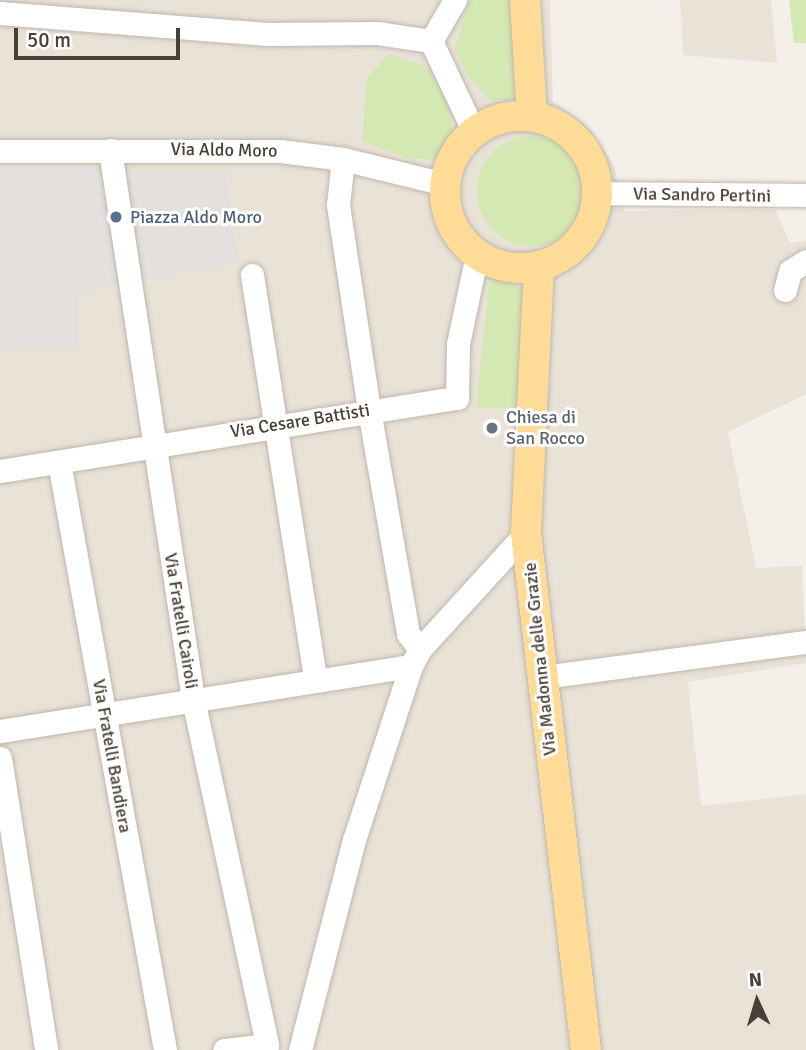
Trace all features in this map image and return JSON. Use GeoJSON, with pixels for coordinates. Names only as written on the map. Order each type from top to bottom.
{"type":"FeatureCollection","features":[{"type":"Feature","properties":{"kind":"main road"},"geometry":{"type":"LineString","coordinates":[[525,0],[532,117]]}},
{"type":"Feature","properties":{"kind":"main road"},"geometry":{"type":"LineString","coordinates":[[511,116],[532,117],[572,135],[595,172],[597,194],[593,218],[580,240],[562,256],[539,266],[517,268],[477,254],[452,223],[445,184],[450,164],[474,132],[511,116]]}},
{"type":"Feature","properties":{"kind":"main road","name":"Via Madonna delle Grazie"},"geometry":{"type":"LineString","coordinates":[[539,266],[526,533],[586,1050]]}},
{"type":"Feature","properties":{"kind":"street"},"geometry":{"type":"LineString","coordinates":[[431,41],[455,0]]}},
{"type":"Feature","properties":{"kind":"street"},"geometry":{"type":"LineString","coordinates":[[0,13],[127,26],[267,34],[377,33],[431,41]]}},
{"type":"Feature","properties":{"kind":"street"},"geometry":{"type":"LineString","coordinates":[[431,41],[474,132]]}},
{"type":"Feature","properties":{"kind":"street","name":"Via Fratelli Cairoli"},"geometry":{"type":"LineString","coordinates":[[110,150],[193,699],[267,1045],[224,1050]]}},
{"type":"Feature","properties":{"kind":"street","name":"Via Aldo Moro"},"geometry":{"type":"LineString","coordinates":[[0,151],[268,150],[342,159],[445,184]]}},
{"type":"Feature","properties":{"kind":"street"},"geometry":{"type":"LineString","coordinates":[[342,159],[338,205],[369,410],[408,634],[416,657]]}},
{"type":"Feature","properties":{"kind":"street","name":"Via Sandro Pertini"},"geometry":{"type":"LineString","coordinates":[[597,194],[806,195]]}},
{"type":"Feature","properties":{"kind":"street","name":"Via Cesare Battisti"},"geometry":{"type":"LineString","coordinates":[[0,471],[457,398],[458,344],[477,254]]}},
{"type":"Feature","properties":{"kind":"street"},"geometry":{"type":"LineString","coordinates":[[785,290],[790,271],[806,261]]}},
{"type":"Feature","properties":{"kind":"street"},"geometry":{"type":"LineString","coordinates":[[252,275],[315,679]]}},
{"type":"Feature","properties":{"kind":"street","name":"Via Fratelli Bandiera"},"geometry":{"type":"LineString","coordinates":[[59,462],[165,1050]]}},
{"type":"Feature","properties":{"kind":"street"},"geometry":{"type":"LineString","coordinates":[[300,1050],[354,840],[416,657],[526,533]]}},
{"type":"Feature","properties":{"kind":"street"},"geometry":{"type":"LineString","coordinates":[[542,677],[806,642]]}},
{"type":"Feature","properties":{"kind":"street"},"geometry":{"type":"LineString","coordinates":[[0,731],[315,679],[416,657]]}},
{"type":"Feature","properties":{"kind":"street"},"geometry":{"type":"LineString","coordinates":[[0,758],[46,1050]]}},
{"type":"Feature","properties":{"kind":"shaded area"},"geometry":{"type":"Polygon","coordinates":[[[0,0],[550,0],[553,101],[590,129],[614,165],[625,211],[775,209],[790,243],[806,241],[806,394],[728,432],[756,568],[802,566],[806,663],[688,682],[701,806],[806,794],[806,1050],[0,1050],[0,0]]]}},
{"type":"Feature","properties":{"kind":"shaded area"},"geometry":{"type":"Polygon","coordinates":[[[680,0],[771,0],[777,63],[683,55],[680,0]]]}},
{"type":"Feature","properties":{"kind":"shaded area","name":"Piazza Aldo Moro"},"geometry":{"type":"Polygon","coordinates":[[[0,167],[225,172],[239,262],[78,293],[78,347],[0,349],[0,167]]]}},
{"type":"Feature","properties":{"kind":"green space"},"geometry":{"type":"Polygon","coordinates":[[[469,0],[513,0],[523,76],[515,100],[490,100],[469,78],[455,49],[469,0]]]}},
{"type":"Feature","properties":{"kind":"green space"},"geometry":{"type":"Polygon","coordinates":[[[789,0],[806,0],[806,43],[794,43],[789,0]]]}},
{"type":"Feature","properties":{"kind":"green space"},"geometry":{"type":"Polygon","coordinates":[[[389,54],[426,67],[449,103],[453,137],[438,159],[410,159],[362,141],[367,78],[389,54]]]}},
{"type":"Feature","properties":{"kind":"green space"},"geometry":{"type":"Polygon","coordinates":[[[532,136],[553,140],[571,152],[583,170],[587,191],[583,212],[571,230],[553,242],[532,246],[511,242],[493,230],[481,212],[477,191],[481,170],[493,152],[511,140],[532,136]]]}},
{"type":"Feature","properties":{"kind":"green space"},"geometry":{"type":"Polygon","coordinates":[[[491,267],[524,292],[520,408],[476,408],[491,267]]]}},
{"type":"Feature","properties":{"kind":"place","name":"Piazza Aldo Moro"},"geometry":{"type":"Point","coordinates":[116,217]}},
{"type":"Feature","properties":{"kind":"place","name":"Chiesa di San Rocco"},"geometry":{"type":"Point","coordinates":[492,428]}}]}
